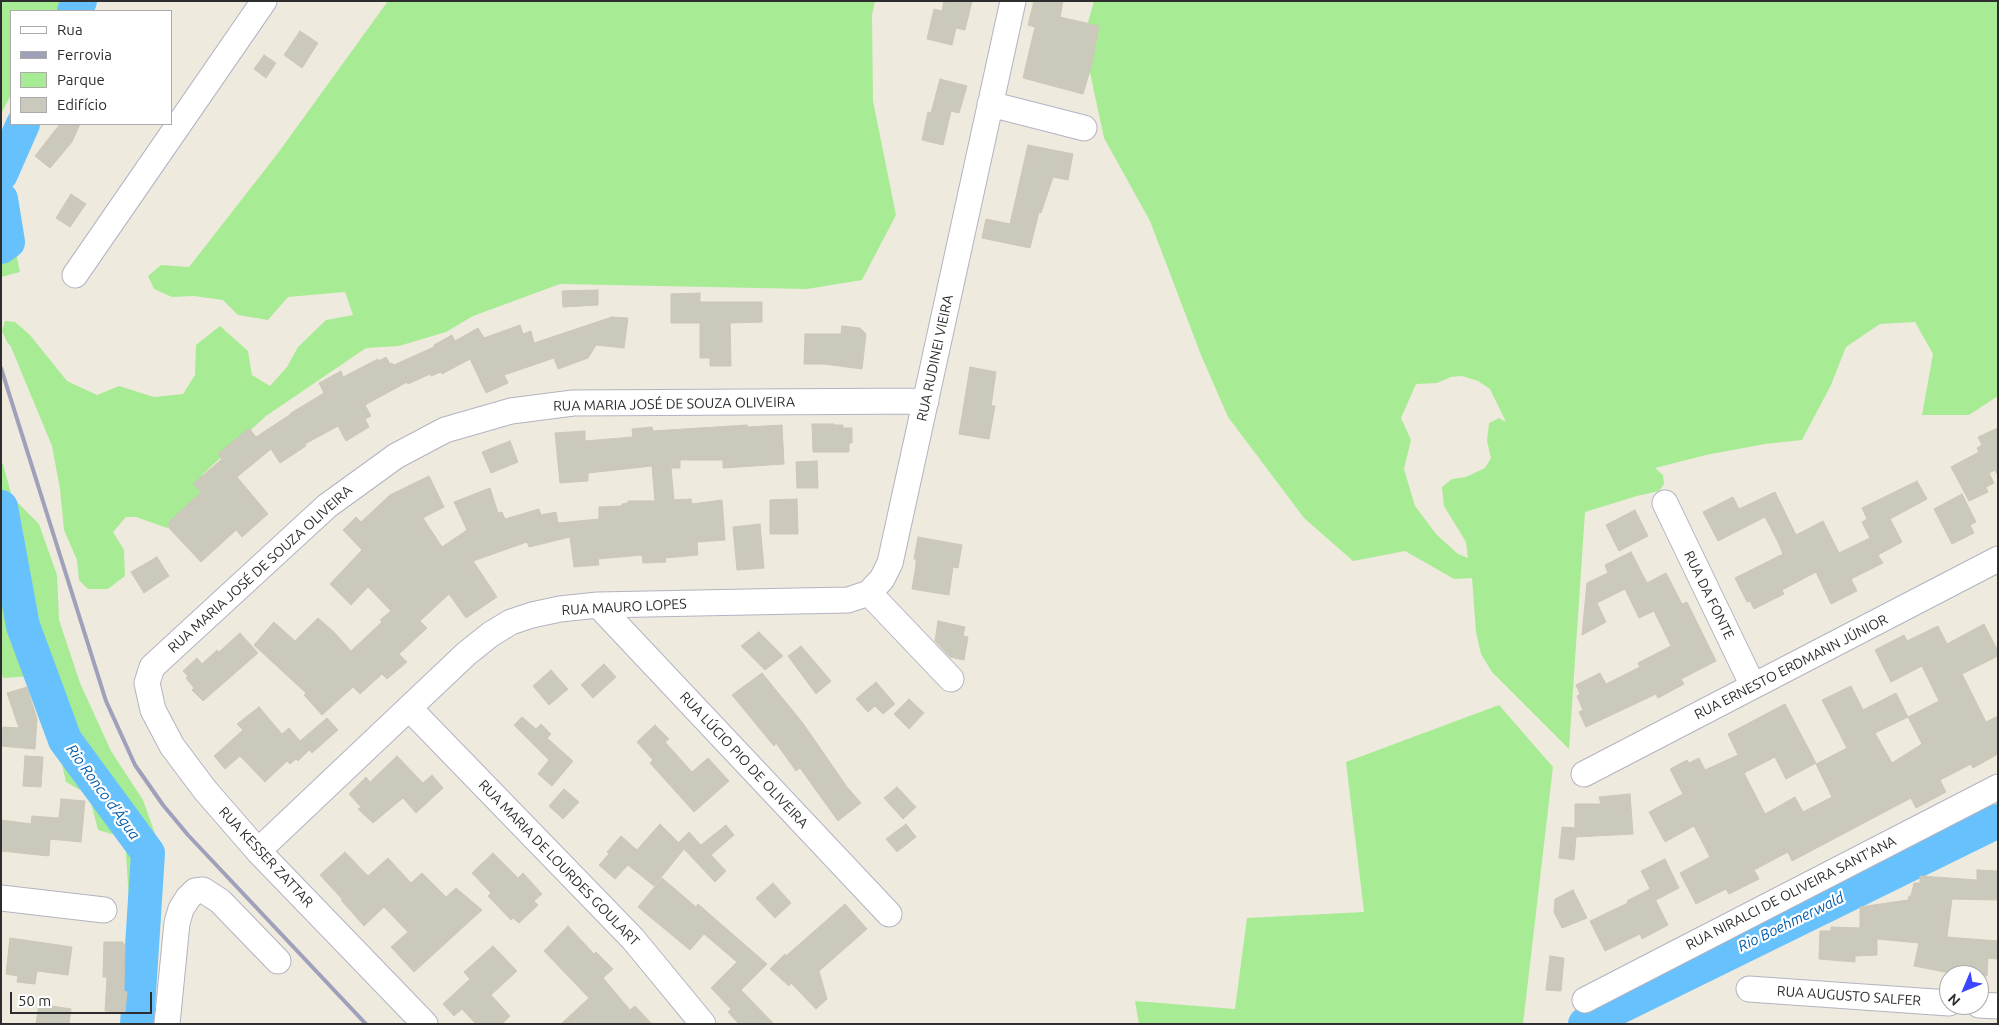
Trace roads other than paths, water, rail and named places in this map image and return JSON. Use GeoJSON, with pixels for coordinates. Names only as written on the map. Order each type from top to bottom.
{"type":"FeatureCollection","features":[{"type":"Feature","properties":{"kind":"street"},"geometry":{"type":"LineString","coordinates":[[75,275],[264,1]]}},
{"type":"Feature","properties":{"kind":"street","name":"RUA RUDINEI VIEIRA"},"geometry":{"type":"LineString","coordinates":[[869,593],[882,579],[890,563],[1012,1]]}},
{"type":"Feature","properties":{"kind":"street"},"geometry":{"type":"LineString","coordinates":[[990,104],[1084,128]]}},
{"type":"Feature","properties":{"kind":"street","name":"RUA MARIA JOSÉ DE SOUZA OLIVEIRA"},"geometry":{"type":"LineString","coordinates":[[152,667],[327,506],[396,456],[445,430],[511,411],[573,403],[926,401]]}},
{"type":"Feature","properties":{"kind":"street","name":"RUA DA FONTE"},"geometry":{"type":"LineString","coordinates":[[1666,503],[1753,686]]}},
{"type":"Feature","properties":{"kind":"street","name":"RUA ERNESTO ERDMANN JÚNIOR"},"geometry":{"type":"LineString","coordinates":[[1584,774],[1998,559]]}},
{"type":"Feature","properties":{"kind":"street"},"geometry":{"type":"LineString","coordinates":[[869,593],[951,679]]}},
{"type":"Feature","properties":{"kind":"street","name":"RUA MAURO LOPES"},"geometry":{"type":"LineString","coordinates":[[258,851],[466,654],[491,634],[511,622],[560,609],[598,605],[848,600],[869,593]]}},
{"type":"Feature","properties":{"kind":"street","name":"RUA LÚCIO PIO DE OLIVEIRA"},"geometry":{"type":"LineString","coordinates":[[598,605],[889,914]]}},
{"type":"Feature","properties":{"kind":"street","name":"RUA KESSER ZATTAR"},"geometry":{"type":"LineString","coordinates":[[152,667],[147,683],[153,710],[172,746],[205,790],[258,851],[425,1024]]}},
{"type":"Feature","properties":{"kind":"street","name":"RUA MARIA DE LOURDES GOULART"},"geometry":{"type":"LineString","coordinates":[[409,708],[633,939],[703,1024]]}},
{"type":"Feature","properties":{"kind":"street","name":"RUA NIRALCI DE OLIVEIRA SANT'ANA"},"geometry":{"type":"LineString","coordinates":[[1585,1000],[1998,787]]}},
{"type":"Feature","properties":{"kind":"street"},"geometry":{"type":"LineString","coordinates":[[167,1024],[177,923],[181,909],[195,891],[203,890],[220,901],[278,961]]}},
{"type":"Feature","properties":{"kind":"street"},"geometry":{"type":"LineString","coordinates":[[1,898],[104,910]]}},
{"type":"Feature","properties":{"kind":"street","name":"RUA AUGUSTO SALFER"},"geometry":{"type":"LineString","coordinates":[[1750,989],[1939,1002]]}},
{"type":"Feature","properties":{"kind":"waterway","name":"Rio Ronco d'Água"},"geometry":{"type":"LineString","coordinates":[[75,10],[80,1]]}},
{"type":"Feature","properties":{"kind":"waterway","name":"Rio Ronco d'Água"},"geometry":{"type":"LineString","coordinates":[[1,174],[23,125]]}},
{"type":"Feature","properties":{"kind":"waterway","name":"Rio Ronco d'Água"},"geometry":{"type":"LineString","coordinates":[[1,199],[8,242],[1,247]]}},
{"type":"Feature","properties":{"kind":"waterway","name":"Rio Ronco d'Água"},"geometry":{"type":"LineString","coordinates":[[1,507],[23,626],[65,740],[148,853],[137,1024]]}},
{"type":"Feature","properties":{"kind":"waterway","name":"Rio Boehmerwald"},"geometry":{"type":"LineString","coordinates":[[1585,1024],[1998,821]]}},
{"type":"Feature","properties":{"kind":"railway"},"geometry":{"type":"LineString","coordinates":[[1,368],[106,701],[135,765],[163,805],[188,835],[366,1024]]}}]}
